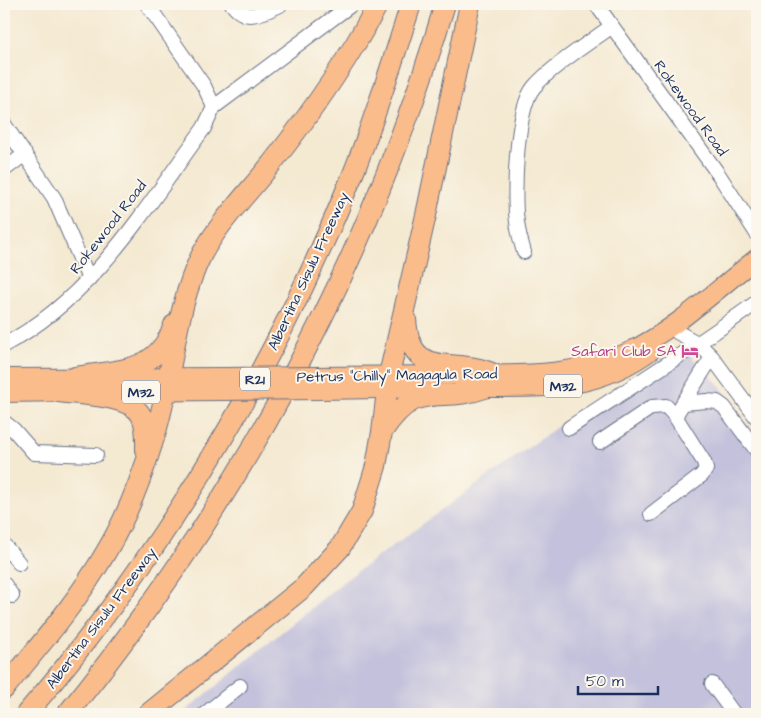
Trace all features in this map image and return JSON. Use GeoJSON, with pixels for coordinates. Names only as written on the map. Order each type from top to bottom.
{"type":"FeatureCollection","features":[{"type":"Feature","properties":{"kind":"highway"},"geometry":{"type":"LineString","coordinates":[[4,689],[71,604],[102,560],[122,522],[146,459],[168,384],[193,275],[210,241],[328,88],[378,4]]}},
{"type":"Feature","properties":{"kind":"highway","name":"Albertina Sisulu Freeway"},"geometry":{"type":"LineString","coordinates":[[26,714],[110,609],[158,540],[244,400],[292,312],[353,173],[411,4]]}},
{"type":"Feature","properties":{"kind":"highway","name":"Albertina Sisulu Freeway"},"geometry":{"type":"LineString","coordinates":[[67,714],[154,602],[222,501],[278,405],[362,234],[396,148],[433,44],[445,4]]}},
{"type":"Feature","properties":{"kind":"highway"},"geometry":{"type":"LineString","coordinates":[[148,714],[323,569],[340,548],[362,511],[376,466],[388,382],[470,4]]}},
{"type":"Feature","properties":{"kind":"highway"},"geometry":{"type":"LineString","coordinates":[[76,377],[133,367],[150,360],[169,337],[179,310],[186,299]]}},
{"type":"Feature","properties":{"kind":"highway"},"geometry":{"type":"LineString","coordinates":[[382,432],[397,411],[414,399],[437,394],[474,392],[489,381],[476,368],[436,365],[422,359],[414,350],[408,337],[405,304]]}},
{"type":"Feature","properties":{"kind":"highway"},"geometry":{"type":"LineString","coordinates":[[59,392],[118,400],[135,408],[144,421],[146,459]]}},
{"type":"Feature","properties":{"kind":"main road","name":"Petrus “Chilly” Magagula Road"},"geometry":{"type":"LineString","coordinates":[[4,393],[59,392],[168,384],[489,381],[591,366],[629,352],[680,319],[757,258]]}},
{"type":"Feature","properties":{"kind":"main road","name":"Petrus “Chilly” Magagula Road"},"geometry":{"type":"LineString","coordinates":[[489,381],[544,388],[591,381],[608,376],[637,361],[757,274]]}},
{"type":"Feature","properties":{"kind":"main road","name":"Petrus “Chilly” Magagula Road"},"geometry":{"type":"LineString","coordinates":[[4,378],[76,377],[168,384]]}},
{"type":"Feature","properties":{"kind":"street"},"geometry":{"type":"LineString","coordinates":[[146,4],[196,73],[210,95],[214,107],[352,4]]}},
{"type":"Feature","properties":{"kind":"street"},"geometry":{"type":"LineString","coordinates":[[232,4],[237,10],[249,15],[256,15],[280,5]]}},
{"type":"Feature","properties":{"kind":"street","name":"Rokewood Road"},"geometry":{"type":"LineString","coordinates":[[596,4],[720,176],[757,234]]}},
{"type":"Feature","properties":{"kind":"street"},"geometry":{"type":"LineString","coordinates":[[524,252],[517,223],[515,194],[517,154],[526,103],[534,87],[545,77],[612,26]]}},
{"type":"Feature","properties":{"kind":"street","name":"Rokewood Road"},"geometry":{"type":"LineString","coordinates":[[4,345],[33,328],[90,280],[204,128],[214,107]]}},
{"type":"Feature","properties":{"kind":"street"},"geometry":{"type":"LineString","coordinates":[[4,124],[54,198],[90,280]]}},
{"type":"Feature","properties":{"kind":"street"},"geometry":{"type":"LineString","coordinates":[[4,170],[26,154]]}},
{"type":"Feature","properties":{"kind":"street"},"geometry":{"type":"LineString","coordinates":[[569,428],[658,368],[699,344],[757,302]]}},
{"type":"Feature","properties":{"kind":"street"},"geometry":{"type":"LineString","coordinates":[[677,332],[699,344],[712,357],[757,418]]}},
{"type":"Feature","properties":{"kind":"street"},"geometry":{"type":"LineString","coordinates":[[675,416],[712,357]]}},
{"type":"Feature","properties":{"kind":"street"},"geometry":{"type":"LineString","coordinates":[[683,403],[717,402],[724,407],[757,451]]}},
{"type":"Feature","properties":{"kind":"street"},"geometry":{"type":"LineString","coordinates":[[600,442],[652,407],[666,406],[675,416],[704,462],[706,469],[702,475],[651,514]]}},
{"type":"Feature","properties":{"kind":"street"},"geometry":{"type":"LineString","coordinates":[[4,422],[14,430],[34,453],[96,454]]}},
{"type":"Feature","properties":{"kind":"street"},"geometry":{"type":"LineString","coordinates":[[4,545],[19,563]]}},
{"type":"Feature","properties":{"kind":"street"},"geometry":{"type":"LineString","coordinates":[[4,584],[12,596]]}},
{"type":"Feature","properties":{"kind":"street"},"geometry":{"type":"LineString","coordinates":[[712,684],[734,714]]}},
{"type":"Feature","properties":{"kind":"street"},"geometry":{"type":"LineString","coordinates":[[210,713],[240,686]]}},
{"type":"Feature","properties":{"kind":"shaded area"},"geometry":{"type":"Polygon","coordinates":[[[682,347],[720,386],[757,439],[757,714],[182,714],[344,581],[572,416],[682,347]]]}},
{"type":"Feature","properties":{"kind":"place","name":"Safari Club SA"},"geometry":{"type":"Point","coordinates":[690,351]}}]}
